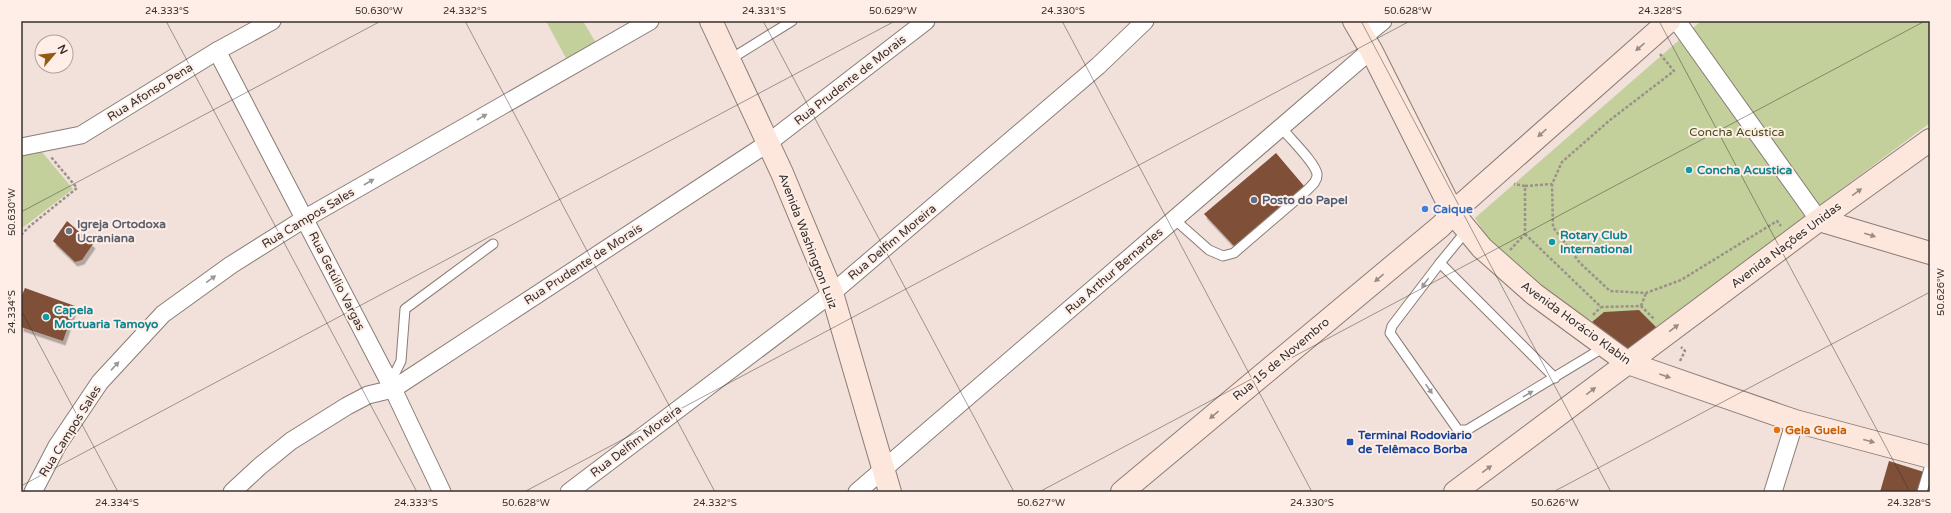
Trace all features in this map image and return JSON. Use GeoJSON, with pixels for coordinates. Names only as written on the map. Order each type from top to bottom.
{"type":"FeatureCollection","features":[{"type":"Feature","properties":{"kind":"main road","name":"Avenida Washington Luiz"},"geometry":{"type":"LineString","coordinates":[[711,21],[782,173],[832,294],[885,469],[890,492]]}},
{"type":"Feature","properties":{"kind":"main road"},"geometry":{"type":"LineString","coordinates":[[1447,219],[1669,21]]}},
{"type":"Feature","properties":{"kind":"main road","name":"Avenida Horácio Klabin"},"geometry":{"type":"LineString","coordinates":[[1363,36],[1447,219],[1467,230],[1482,248],[1534,294],[1606,346],[1636,358],[1672,378],[1795,421],[1930,457]]}},
{"type":"Feature","properties":{"kind":"main road","name":"Avenida Nações Unidas"},"geometry":{"type":"LineString","coordinates":[[1456,492],[1636,358],[1663,328],[1819,220],[1930,140]]}},
{"type":"Feature","properties":{"kind":"main road","name":"Rua 15 de Novembro"},"geometry":{"type":"LineString","coordinates":[[1122,492],[1447,219]]}},
{"type":"Feature","properties":{"kind":"main road"},"geometry":{"type":"LineString","coordinates":[[1819,220],[1930,254]]}},
{"type":"Feature","properties":{"kind":"street","name":"Rua Campos Sales"},"geometry":{"type":"LineString","coordinates":[[33,492],[58,446],[100,382],[163,314],[231,265],[304,219],[650,21]]}},
{"type":"Feature","properties":{"kind":"street","name":"Rua Prudente de Morais"},"geometry":{"type":"LineString","coordinates":[[232,492],[286,446],[316,426],[347,406],[368,395],[391,386],[768,143],[926,21]]}},
{"type":"Feature","properties":{"kind":"street","name":"Rua Delfim Moreira"},"geometry":{"type":"LineString","coordinates":[[569,492],[832,294],[1098,66],[1145,21]]}},
{"type":"Feature","properties":{"kind":"street","name":"Rua Arthur Bernardes"},"geometry":{"type":"LineString","coordinates":[[857,492],[1281,127],[1363,36],[1383,21]]}},
{"type":"Feature","properties":{"kind":"street"},"geometry":{"type":"LineString","coordinates":[[1677,21],[1819,220]]}},
{"type":"Feature","properties":{"kind":"street","name":"Rua Afonso Pena"},"geometry":{"type":"LineString","coordinates":[[21,147],[81,135],[217,51],[268,22]]}},
{"type":"Feature","properties":{"kind":"street","name":"Rua Getúlio Vargas"},"geometry":{"type":"LineString","coordinates":[[217,51],[391,386],[442,492]]}},
{"type":"Feature","properties":{"kind":"street"},"geometry":{"type":"LineString","coordinates":[[1773,492],[1795,421]]}},
{"type":"Feature","properties":{"kind":"lane"},"geometry":{"type":"LineString","coordinates":[[729,60],[792,21]]}},
{"type":"Feature","properties":{"kind":"lane"},"geometry":{"type":"LineString","coordinates":[[1174,219],[1209,250],[1223,256],[1234,253],[1305,192],[1315,182],[1317,175],[1313,166],[1281,127]]}},
{"type":"Feature","properties":{"kind":"lane"},"geometry":{"type":"LineString","coordinates":[[1467,230],[1392,326],[1390,332],[1458,430],[1467,430],[1606,346]]}},
{"type":"Feature","properties":{"kind":"lane"},"geometry":{"type":"LineString","coordinates":[[391,386],[401,361],[405,309],[493,244]]}},
{"type":"Feature","properties":{"kind":"lane"},"geometry":{"type":"LineString","coordinates":[[1440,263],[1555,378]]}},
{"type":"Feature","properties":{"kind":"lane"},"geometry":{"type":"LineString","coordinates":[[1922,492],[1930,465]]}},
{"type":"Feature","properties":{"kind":"path"},"geometry":{"type":"LineString","coordinates":[[1656,50],[1674,71],[1610,120],[1562,162],[1552,184],[1553,226],[1580,263],[1610,291],[1646,293],[1681,280],[1777,221],[1782,227]]}},
{"type":"Feature","properties":{"kind":"path"},"geometry":{"type":"LineString","coordinates":[[21,235],[77,188],[49,154]]}},
{"type":"Feature","properties":{"kind":"path"},"geometry":{"type":"LineString","coordinates":[[1509,183],[1525,186],[1552,184]]}},
{"type":"Feature","properties":{"kind":"path"},"geometry":{"type":"LineString","coordinates":[[1507,252],[1525,234],[1525,186]]}},
{"type":"Feature","properties":{"kind":"path"},"geometry":{"type":"LineString","coordinates":[[1525,234],[1601,307],[1641,306],[1685,351],[1672,378]]}},
{"type":"Feature","properties":{"kind":"path"},"geometry":{"type":"LineString","coordinates":[[1641,306],[1646,293]]}},
{"type":"Feature","properties":{"kind":"green space"},"geometry":{"type":"Polygon","coordinates":[[[546,21],[583,21],[596,43],[567,60],[546,21]]]}},
{"type":"Feature","properties":{"kind":"green space","name":"Concha Acústica"},"geometry":{"type":"Polygon","coordinates":[[[1701,21],[1930,21],[1930,123],[1632,345],[1509,271],[1475,218],[1701,21]]]}},
{"type":"Feature","properties":{"kind":"green space"},"geometry":{"type":"Polygon","coordinates":[[[21,149],[42,152],[73,189],[21,229],[21,149]]]}},
{"type":"Feature","properties":{"kind":"building","name":"Posto do Papel"},"geometry":{"type":"Polygon","coordinates":[[[1276,153],[1304,186],[1234,246],[1204,214],[1276,153]]]}},
{"type":"Feature","properties":{"kind":"building","name":"Igreja Ortodoxa Ucraniana"},"geometry":{"type":"Polygon","coordinates":[[[67,221],[93,244],[82,260],[75,262],[53,241],[67,221]]]}},
{"type":"Feature","properties":{"kind":"building","name":"Capela Mortuaria Tamoyo"},"geometry":{"type":"Polygon","coordinates":[[[25,288],[75,306],[63,341],[21,327],[21,297],[25,288]]]}},
{"type":"Feature","properties":{"kind":"building"},"geometry":{"type":"Polygon","coordinates":[[[1639,310],[1657,328],[1628,351],[1592,322],[1604,312],[1639,310]]]}},
{"type":"Feature","properties":{"kind":"building"},"geometry":{"type":"Polygon","coordinates":[[[1889,461],[1924,472],[1918,492],[1880,492],[1889,461]]]}},
{"type":"Feature","properties":{"kind":"place","name":"Concha Acustica"},"geometry":{"type":"Point","coordinates":[1689,170]}},
{"type":"Feature","properties":{"kind":"place","name":"Posto do Papel"},"geometry":{"type":"Point","coordinates":[1254,200]}},
{"type":"Feature","properties":{"kind":"place","name":"Caique"},"geometry":{"type":"Point","coordinates":[1425,209]}},
{"type":"Feature","properties":{"kind":"place","name":"Igreja Ortodoxa Ucraniana"},"geometry":{"type":"Point","coordinates":[69,231]}},
{"type":"Feature","properties":{"kind":"place","name":"Rotary Club International"},"geometry":{"type":"Point","coordinates":[1552,242]}},
{"type":"Feature","properties":{"kind":"place","name":"Capela Mortuaria Tamoyo"},"geometry":{"type":"Point","coordinates":[46,317]}},
{"type":"Feature","properties":{"kind":"place","name":"Gela Guela"},"geometry":{"type":"Point","coordinates":[1777,430]}},
{"type":"Feature","properties":{"kind":"place","name":"Terminal Rodoviario de Telêmaco Borba"},"geometry":{"type":"Point","coordinates":[1350,442]}}]}
